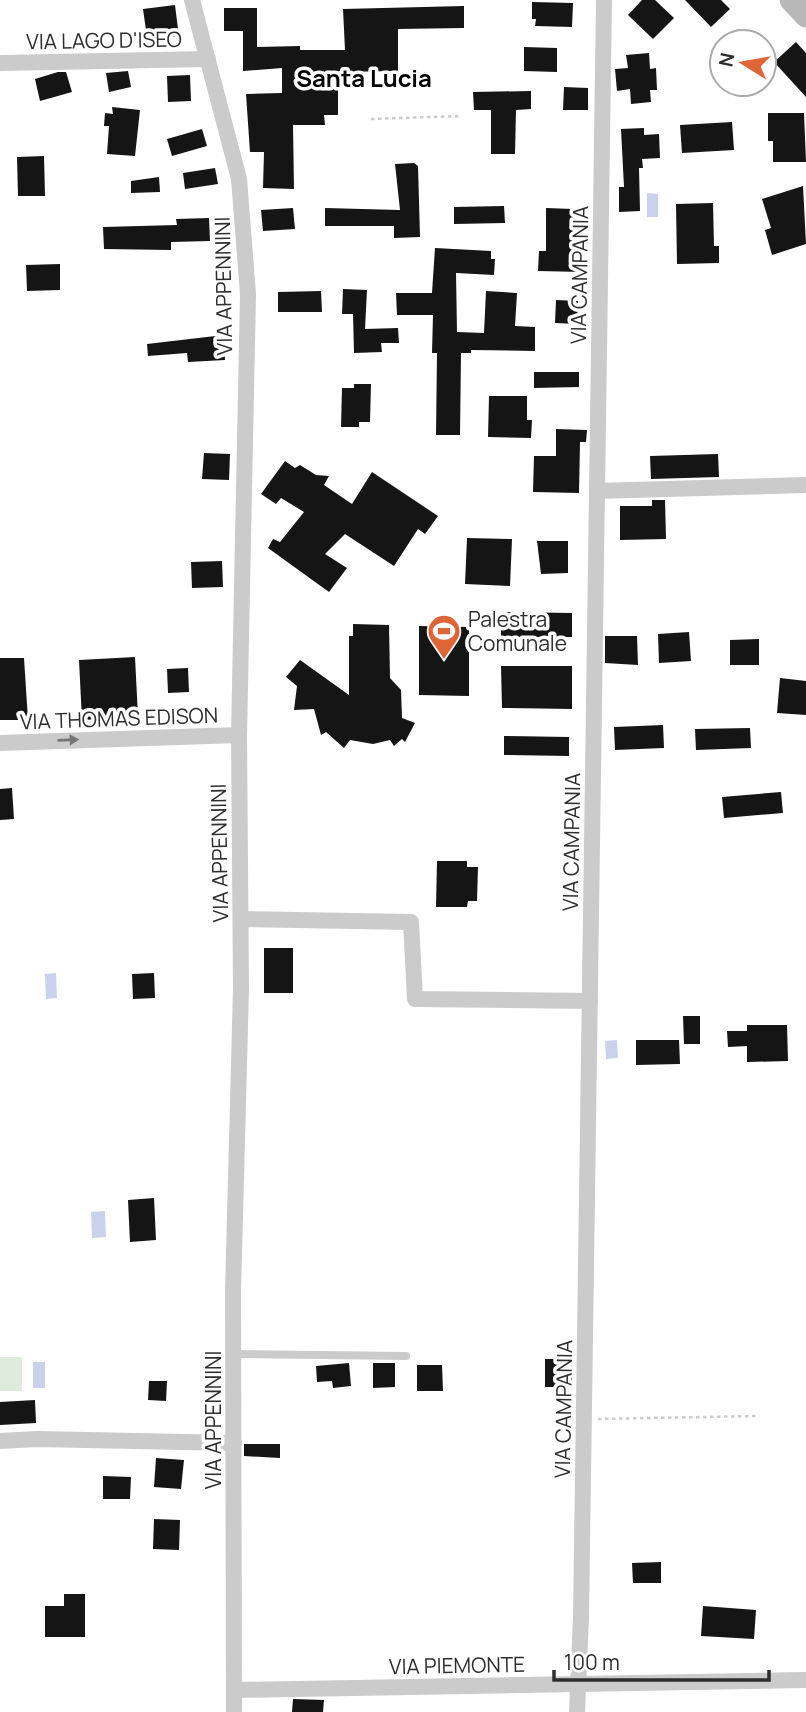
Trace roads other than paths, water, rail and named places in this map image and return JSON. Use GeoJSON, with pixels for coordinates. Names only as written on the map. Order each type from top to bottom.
{"type":"FeatureCollection","features":[{"type":"Feature","properties":{"kind":"main road"},"geometry":{"type":"LineString","coordinates":[[791,0],[806,16]]}},
{"type":"Feature","properties":{"kind":"street","name":"VIA APPENNINI"},"geometry":{"type":"LineString","coordinates":[[192,0],[253,241],[248,294],[239,735],[241,919],[233,1354],[234,1712]]}},
{"type":"Feature","properties":{"kind":"street","name":"VIA CAMPANIA"},"geometry":{"type":"LineString","coordinates":[[577,1712],[576,1684],[582,1617],[604,0]]}},
{"type":"Feature","properties":{"kind":"street","name":"VIA LAGO D'ISEO"},"geometry":{"type":"LineString","coordinates":[[0,63],[208,59]]}},
{"type":"Feature","properties":{"kind":"street"},"geometry":{"type":"LineString","coordinates":[[597,491],[806,485]]}},
{"type":"Feature","properties":{"kind":"street","name":"VIA THOMAS EDISON"},"geometry":{"type":"LineString","coordinates":[[0,743],[239,735]]}},
{"type":"Feature","properties":{"kind":"street"},"geometry":{"type":"LineString","coordinates":[[241,919],[411,922],[415,999],[590,1001]]}},
{"type":"Feature","properties":{"kind":"street"},"geometry":{"type":"LineString","coordinates":[[0,1441],[37,1438],[233,1443]]}},
{"type":"Feature","properties":{"kind":"street","name":"VIA PIEMONTE"},"geometry":{"type":"LineString","coordinates":[[234,1690],[806,1680]]}},
{"type":"Feature","properties":{"kind":"lane"},"geometry":{"type":"LineString","coordinates":[[233,1354],[406,1356]]}},
{"type":"Feature","properties":{"kind":"water"},"geometry":{"type":"Polygon","coordinates":[[[647,193],[658,194],[658,217],[647,217],[647,193]]]}},
{"type":"Feature","properties":{"kind":"water"},"geometry":{"type":"Polygon","coordinates":[[[56,973],[57,998],[46,999],[45,974],[56,973]]]}},
{"type":"Feature","properties":{"kind":"water"},"geometry":{"type":"Polygon","coordinates":[[[617,1040],[618,1058],[606,1059],[605,1041],[617,1040]]]}},
{"type":"Feature","properties":{"kind":"water"},"geometry":{"type":"Polygon","coordinates":[[[105,1211],[106,1237],[92,1238],[91,1212],[105,1211]]]}},
{"type":"Feature","properties":{"kind":"water"},"geometry":{"type":"Polygon","coordinates":[[[33,1362],[45,1362],[45,1388],[33,1388],[33,1362]]]}},
{"type":"Feature","properties":{"kind":"place","name":"Palestra Comunale"},"geometry":{"type":"Point","coordinates":[444,661]}},
{"type":"Feature","properties":{"kind":"district","name":"Santa Lucia"},"geometry":{"type":"Point","coordinates":[364,77]}}]}
